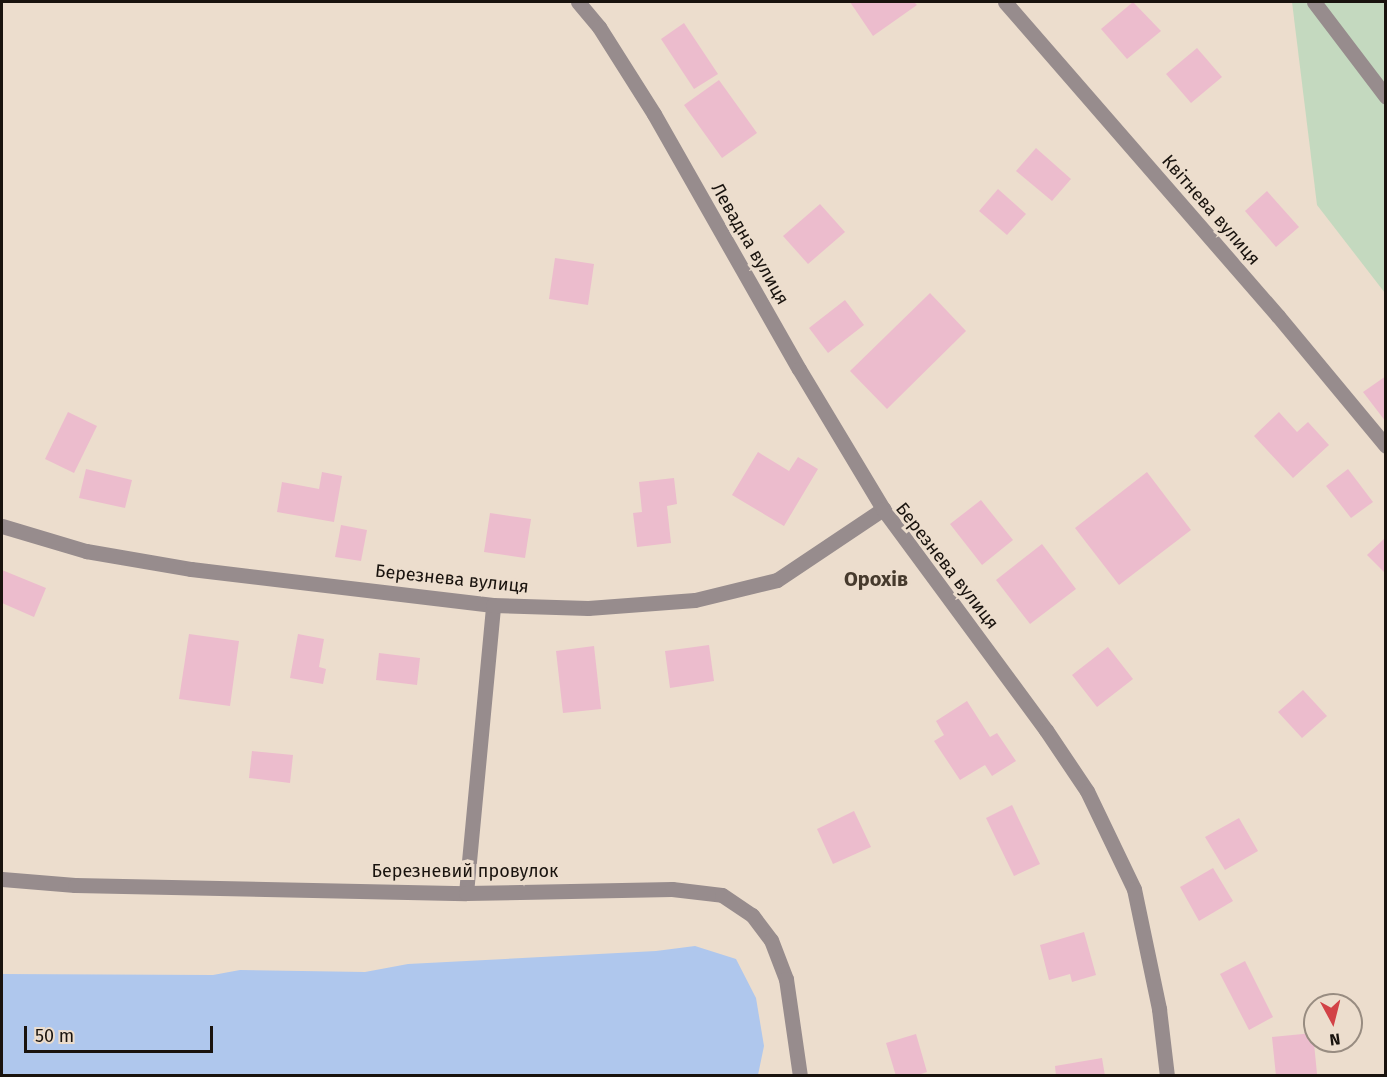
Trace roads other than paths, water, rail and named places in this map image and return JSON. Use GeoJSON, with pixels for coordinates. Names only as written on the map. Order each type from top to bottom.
{"type":"FeatureCollection","features":[{"type":"Feature","properties":{"kind":"street","name":"Левадна вулиця"},"geometry":{"type":"LineString","coordinates":[[578,2],[599,27],[654,114],[799,369],[883,509]]}},
{"type":"Feature","properties":{"kind":"street","name":"Квітнева вулиця"},"geometry":{"type":"LineString","coordinates":[[1005,2],[1278,316],[1386,446]]}},
{"type":"Feature","properties":{"kind":"street"},"geometry":{"type":"LineString","coordinates":[[1314,2],[1386,97]]}},
{"type":"Feature","properties":{"kind":"street","name":"Березнева вулиця"},"geometry":{"type":"LineString","coordinates":[[2,526],[86,551],[191,569],[493,605],[588,608],[696,600],[777,580],[883,509],[1046,730],[1087,791],[1134,889],[1159,1009],[1167,1076]]}},
{"type":"Feature","properties":{"kind":"street"},"geometry":{"type":"LineString","coordinates":[[466,893],[493,605]]}},
{"type":"Feature","properties":{"kind":"street","name":"Березневий провулок"},"geometry":{"type":"LineString","coordinates":[[2,879],[75,885],[466,893],[672,889],[722,895],[753,915],[771,940],[786,979],[800,1076]]}},
{"type":"Feature","properties":{"kind":"water"},"geometry":{"type":"Polygon","coordinates":[[[695,946],[736,959],[756,998],[764,1046],[758,1075],[2,1075],[2,974],[213,975],[240,970],[365,972],[408,964],[656,951],[695,946]]]}},
{"type":"Feature","properties":{"kind":"district","name":"Орохів"},"geometry":{"type":"Point","coordinates":[876,579]}}]}
